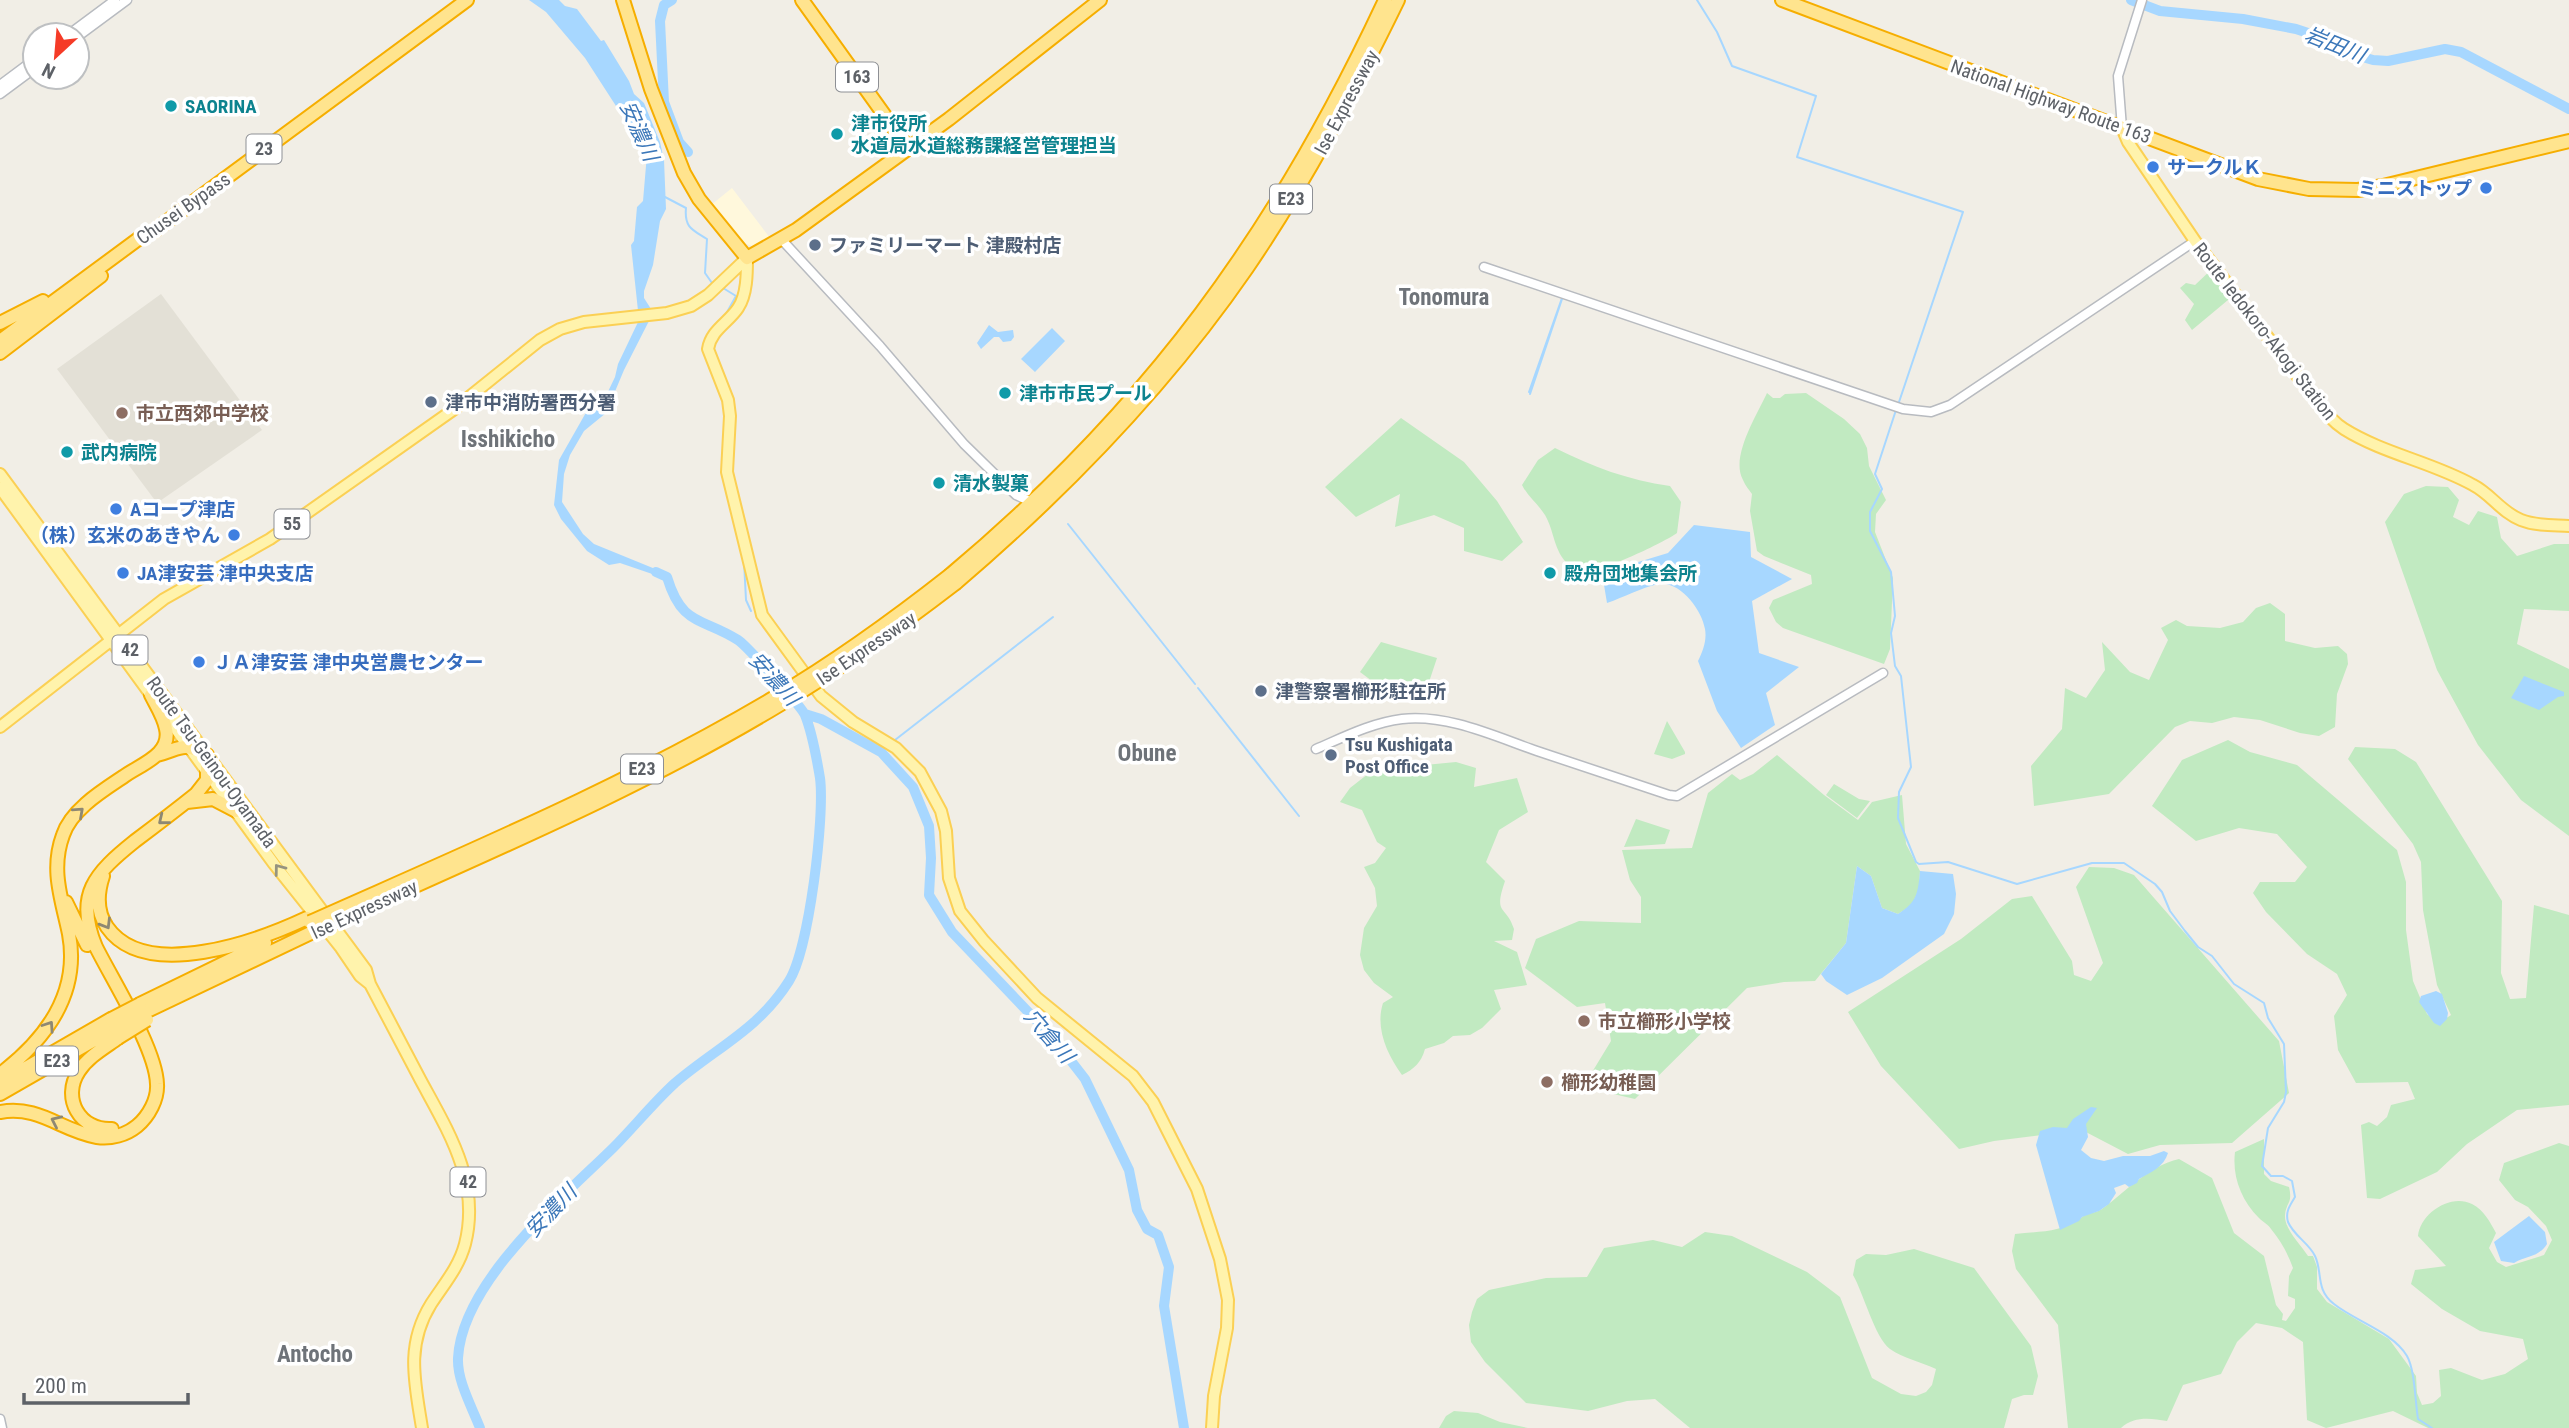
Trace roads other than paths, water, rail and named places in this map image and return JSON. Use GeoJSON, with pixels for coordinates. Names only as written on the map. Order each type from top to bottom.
{"type":"FeatureCollection","features":[{"type":"Feature","properties":{"kind":"highway","name":"Chusei Bypass"},"geometry":{"type":"LineString","coordinates":[[0,341],[467,0]]}},
{"type":"Feature","properties":{"kind":"highway"},"geometry":{"type":"LineString","coordinates":[[623,0],[651,89],[684,173],[699,199],[747,258],[782,240],[908,148],[1057,36],[1100,0]]}},
{"type":"Feature","properties":{"kind":"highway","name":"Ise Expressway"},"geometry":{"type":"LineString","coordinates":[[1156,379],[1273,212],[1319,134],[1385,0]]}},
{"type":"Feature","properties":{"kind":"highway","name":"Ise Expressway"},"geometry":{"type":"LineString","coordinates":[[144,1012],[233,970],[312,923],[574,812],[664,769],[733,732],[850,660],[953,579],[1066,485],[1247,268],[1294,195],[1364,69],[1398,0]]}},
{"type":"Feature","properties":{"kind":"highway","name":"National Highway Route 163"},"geometry":{"type":"LineString","coordinates":[[1782,0],[2258,179],[2290,187],[2327,191],[2383,186],[2569,141]]}},
{"type":"Feature","properties":{"kind":"highway","name":"163"},"geometry":{"type":"LineString","coordinates":[[804,3],[908,148]]}},
{"type":"Feature","properties":{"kind":"highway"},"geometry":{"type":"LineString","coordinates":[[0,353],[138,249],[154,231]]}},
{"type":"Feature","properties":{"kind":"highway"},"geometry":{"type":"LineString","coordinates":[[0,323],[69,289]]}},
{"type":"Feature","properties":{"kind":"highway","name":"Ise Expressway"},"geometry":{"type":"LineString","coordinates":[[0,1094],[144,1012],[312,923],[580,799],[728,724],[835,659],[953,579]]}},
{"type":"Feature","properties":{"kind":"highway"},"geometry":{"type":"LineString","coordinates":[[0,1074],[23,1056],[45,1032],[64,997],[71,950],[56,874],[57,854],[62,836],[70,821],[125,775],[146,764],[163,746],[166,729],[151,695]]}},
{"type":"Feature","properties":{"kind":"highway"},"geometry":{"type":"LineString","coordinates":[[0,1112],[19,1110],[36,1113],[82,1133],[109,1137],[143,1121],[153,1104],[158,1091],[154,1064],[96,947],[88,923],[89,892],[97,876],[111,860],[202,788],[209,772],[207,755],[190,746],[180,746],[157,755]]}},
{"type":"Feature","properties":{"kind":"highway"},"geometry":{"type":"LineString","coordinates":[[184,803],[213,799],[236,811]]}},
{"type":"Feature","properties":{"kind":"highway"},"geometry":{"type":"LineString","coordinates":[[111,860],[98,892],[100,914],[114,936],[136,948],[168,953],[213,950],[244,944],[312,923]]}},
{"type":"Feature","properties":{"kind":"highway"},"geometry":{"type":"LineString","coordinates":[[58,890],[134,1034],[149,1071],[150,1095],[139,1115],[124,1126],[102,1129],[91,1125],[78,1113],[72,1098],[78,1072],[115,1029],[144,1012]]}},
{"type":"Feature","properties":{"kind":"highway","name":"Ise Expressway"},"geometry":{"type":"LineString","coordinates":[[0,1083],[115,1029]]}},
{"type":"Feature","properties":{"kind":"main road","name":"Route Iedokoro-Akogi Station"},"geometry":{"type":"LineString","coordinates":[[2122,128],[2128,142],[2195,241],[2317,402],[2342,428],[2382,448],[2470,483],[2518,519],[2569,526]]}},
{"type":"Feature","properties":{"kind":"main road","name":"55"},"geometry":{"type":"LineString","coordinates":[[0,727],[171,595],[242,556],[319,505],[453,410],[540,340],[570,326],[667,313],[691,306],[708,295],[747,258]]}},
{"type":"Feature","properties":{"kind":"main road"},"geometry":{"type":"LineString","coordinates":[[747,258],[741,304],[715,333],[708,349],[728,400],[730,416],[727,472],[762,615],[821,696],[853,722],[903,753],[920,772],[941,811],[953,894],[960,911],[984,941],[1037,998],[1133,1076],[1153,1102],[1201,1198],[1226,1283],[1227,1328],[1214,1396],[1212,1428]]}},
{"type":"Feature","properties":{"kind":"main road","name":"Route Tsu-Geinou-Oyamada"},"geometry":{"type":"LineString","coordinates":[[0,474],[116,638],[151,695],[298,895],[341,947],[360,976],[370,984]]}},
{"type":"Feature","properties":{"kind":"main road","name":"Route Tsu-Geinou-Oyamada"},"geometry":{"type":"LineString","coordinates":[[0,488],[207,755],[349,945],[366,970],[370,984],[453,1140],[468,1182],[470,1217],[465,1245],[451,1276],[426,1312],[413,1349],[413,1370],[422,1428]]}},
{"type":"Feature","properties":{"kind":"street"},"geometry":{"type":"LineString","coordinates":[[87,21],[115,0]]}},
{"type":"Feature","properties":{"kind":"street"},"geometry":{"type":"LineString","coordinates":[[91,27],[127,0]]}},
{"type":"Feature","properties":{"kind":"street"},"geometry":{"type":"LineString","coordinates":[[2122,128],[2118,76],[2142,0]]}},
{"type":"Feature","properties":{"kind":"street"},"geometry":{"type":"LineString","coordinates":[[0,85],[21,69]]}},
{"type":"Feature","properties":{"kind":"street"},"geometry":{"type":"LineString","coordinates":[[0,94],[21,78]]}},
{"type":"Feature","properties":{"kind":"street"},"geometry":{"type":"LineString","coordinates":[[782,240],[880,346],[964,444],[1016,495],[1027,500]]}},
{"type":"Feature","properties":{"kind":"street"},"geometry":{"type":"LineString","coordinates":[[1484,267],[1813,380],[1918,412],[1931,412],[1950,405],[2195,241]]}},
{"type":"Feature","properties":{"kind":"street"},"geometry":{"type":"LineString","coordinates":[[1316,750],[1362,729],[1387,722],[1403,719],[1434,720],[1470,728],[1677,796],[1883,673]]}},
{"type":"Feature","properties":{"kind":"street"},"geometry":{"type":"LineString","coordinates":[[0,1419],[2,1428]]}},
{"type":"Feature","properties":{"kind":"water"},"geometry":{"type":"Polygon","coordinates":[[[529,0],[559,0],[565,6],[577,9],[601,41],[604,40],[634,94],[644,103],[660,142],[664,160],[666,209],[660,221],[653,265],[644,291],[644,298],[651,309],[650,319],[606,413],[584,431],[570,455],[564,474],[562,502],[583,534],[594,544],[670,575],[664,578],[620,563],[609,565],[587,551],[561,519],[554,505],[559,460],[588,409],[596,408],[604,400],[639,320],[631,245],[634,241],[637,207],[643,201],[647,154],[585,58],[546,12],[529,0]]]}},
{"type":"Feature","properties":{"kind":"water"},"geometry":{"type":"Polygon","coordinates":[[[989,325],[998,332],[1013,330],[1014,337],[1011,341],[1003,342],[999,337],[994,337],[981,349],[977,343],[989,325]]]}},
{"type":"Feature","properties":{"kind":"water"},"geometry":{"type":"Polygon","coordinates":[[[1052,328],[1065,341],[1035,372],[1021,359],[1052,328]]]}},
{"type":"Feature","properties":{"kind":"water"},"geometry":{"type":"Polygon","coordinates":[[[1694,525],[1750,532],[1751,557],[1792,579],[1752,601],[1759,653],[1799,667],[1766,693],[1775,725],[1741,748],[1717,711],[1698,661],[1704,645],[1705,629],[1695,605],[1689,598],[1674,587],[1658,584],[1607,603],[1602,573],[1668,553],[1694,525]]]}},
{"type":"Feature","properties":{"kind":"water"},"geometry":{"type":"Polygon","coordinates":[[[2524,676],[2564,692],[2564,696],[2539,710],[2511,698],[2524,676]]]}},
{"type":"Feature","properties":{"kind":"water"},"geometry":{"type":"Polygon","coordinates":[[[1857,866],[1871,876],[1882,908],[1898,914],[1915,896],[1920,871],[1953,874],[1956,894],[1954,914],[1944,934],[1882,978],[1847,995],[1826,981],[1821,974],[1846,943],[1857,866]]]}},
{"type":"Feature","properties":{"kind":"water"},"geometry":{"type":"Polygon","coordinates":[[[2436,991],[2442,994],[2448,1013],[2447,1019],[2440,1026],[2434,1023],[2419,1002],[2421,996],[2436,991]]]}},
{"type":"Feature","properties":{"kind":"water"},"geometry":{"type":"Polygon","coordinates":[[[2091,1107],[2097,1108],[2086,1124],[2088,1137],[2081,1150],[2091,1158],[2104,1161],[2123,1156],[2150,1156],[2164,1151],[2168,1153],[2160,1166],[2137,1183],[2129,1187],[2125,1184],[2114,1188],[2116,1193],[2109,1204],[2060,1230],[2036,1145],[2040,1131],[2053,1127],[2067,1128],[2073,1119],[2091,1107]]]}},
{"type":"Feature","properties":{"kind":"water"},"geometry":{"type":"Polygon","coordinates":[[[2529,1216],[2545,1232],[2547,1244],[2544,1249],[2514,1263],[2501,1261],[2494,1242],[2529,1216]]]}},
{"type":"Feature","properties":{"kind":"waterway"},"geometry":{"type":"LineString","coordinates":[[672,0],[664,5],[660,21],[664,102],[679,142],[688,152]]}},
{"type":"Feature","properties":{"kind":"waterway"},"geometry":{"type":"LineString","coordinates":[[1697,0],[1717,32],[1732,66],[1816,96],[1797,157],[1963,212],[1898,405]]}},
{"type":"Feature","properties":{"kind":"waterway","name":"岩田川"},"geometry":{"type":"LineString","coordinates":[[2131,0],[2160,11],[2243,19],[2296,29],[2329,40],[2349,53],[2373,60],[2388,61],[2445,49],[2461,52],[2569,109]]}},
{"type":"Feature","properties":{"kind":"waterway"},"geometry":{"type":"LineString","coordinates":[[665,197],[686,208],[688,224],[707,239],[705,273],[712,283]]}},
{"type":"Feature","properties":{"kind":"waterway"},"geometry":{"type":"LineString","coordinates":[[723,288],[736,296],[726,314]]}},
{"type":"Feature","properties":{"kind":"waterway"},"geometry":{"type":"LineString","coordinates":[[1530,394],[1563,296]]}},
{"type":"Feature","properties":{"kind":"waterway"},"geometry":{"type":"LineString","coordinates":[[1529,392],[1562,298]]}},
{"type":"Feature","properties":{"kind":"waterway"},"geometry":{"type":"LineString","coordinates":[[1896,410],[1875,474],[1882,489],[1870,512],[1870,531],[1891,572],[1895,616],[1891,633],[1895,666],[1901,676],[1911,767],[1899,792],[1898,818],[1916,862],[1948,862],[2017,884],[2092,863],[2124,863],[2155,884],[2185,931],[2198,947],[2212,956],[2234,984],[2264,1003],[2268,1018],[2284,1044],[2286,1092],[2284,1102],[2268,1128],[2262,1166],[2271,1176],[2283,1176],[2292,1181],[2295,1197],[2288,1212],[2288,1222],[2315,1256],[2324,1293],[2334,1304],[2393,1340],[2407,1356],[2413,1377],[2418,1419],[2432,1428]]}},
{"type":"Feature","properties":{"kind":"waterway"},"geometry":{"type":"LineString","coordinates":[[723,456],[725,420]]}},
{"type":"Feature","properties":{"kind":"waterway"},"geometry":{"type":"LineString","coordinates":[[1068,524],[1195,684]]}},
{"type":"Feature","properties":{"kind":"waterway"},"geometry":{"type":"LineString","coordinates":[[744,561],[746,600],[751,611]]}},
{"type":"Feature","properties":{"kind":"waterway","name":"安濃川"},"geometry":{"type":"LineString","coordinates":[[480,1428],[462,1385],[458,1367],[464,1329],[477,1300],[495,1272],[542,1217],[667,1091],[736,1037],[777,998],[796,965],[809,913],[818,851],[821,796],[816,755],[805,715],[773,676],[738,640],[687,613],[679,605],[667,577],[656,572]]}},
{"type":"Feature","properties":{"kind":"waterway"},"geometry":{"type":"LineString","coordinates":[[895,740],[1053,617]]}},
{"type":"Feature","properties":{"kind":"waterway"},"geometry":{"type":"LineString","coordinates":[[1198,688],[1299,816]]}},
{"type":"Feature","properties":{"kind":"waterway","name":"穴倉川"},"geometry":{"type":"LineString","coordinates":[[805,714],[821,719],[881,752],[913,787],[929,826],[929,895],[952,932],[1054,1039],[1085,1079],[1129,1170],[1137,1210],[1147,1229],[1158,1235],[1169,1267],[1164,1306],[1184,1428]]}},
{"type":"Feature","properties":{"kind":"waterway","name":"穴倉川"},"geometry":{"type":"LineString","coordinates":[[881,752],[886,747]]}},
{"type":"Feature","properties":{"kind":"place","name":"SAORINA"},"geometry":{"type":"Point","coordinates":[171,106]}},
{"type":"Feature","properties":{"kind":"place","name":"津市役所 水道局水道総務課経営管理担当"},"geometry":{"type":"Point","coordinates":[837,134]}},
{"type":"Feature","properties":{"kind":"place","name":"サークルＫ"},"geometry":{"type":"Point","coordinates":[2153,167]}},
{"type":"Feature","properties":{"kind":"place","name":"ミニストップ"},"geometry":{"type":"Point","coordinates":[2486,188]}},
{"type":"Feature","properties":{"kind":"place","name":"ファミリーマート 津殿村店"},"geometry":{"type":"Point","coordinates":[815,245]}},
{"type":"Feature","properties":{"kind":"place","name":"津市市民プール"},"geometry":{"type":"Point","coordinates":[1005,393]}},
{"type":"Feature","properties":{"kind":"place","name":"津市中消防署西分署"},"geometry":{"type":"Point","coordinates":[431,402]}},
{"type":"Feature","properties":{"kind":"place","name":"市立西郊中学校"},"geometry":{"type":"Point","coordinates":[122,413]}},
{"type":"Feature","properties":{"kind":"place","name":"武内病院"},"geometry":{"type":"Point","coordinates":[67,452]}},
{"type":"Feature","properties":{"kind":"place","name":"清水製菓"},"geometry":{"type":"Point","coordinates":[939,483]}},
{"type":"Feature","properties":{"kind":"place","name":"Aコープ津店"},"geometry":{"type":"Point","coordinates":[116,509]}},
{"type":"Feature","properties":{"kind":"place","name":"（株）玄米のあきやん"},"geometry":{"type":"Point","coordinates":[234,535]}},
{"type":"Feature","properties":{"kind":"place","name":"JA津安芸 津中央支店"},"geometry":{"type":"Point","coordinates":[123,573]}},
{"type":"Feature","properties":{"kind":"place","name":"殿舟団地集会所"},"geometry":{"type":"Point","coordinates":[1550,573]}},
{"type":"Feature","properties":{"kind":"place","name":"ＪＡ津安芸 津中央営農センター"},"geometry":{"type":"Point","coordinates":[199,662]}},
{"type":"Feature","properties":{"kind":"place","name":"津警察署櫛形駐在所"},"geometry":{"type":"Point","coordinates":[1261,691]}},
{"type":"Feature","properties":{"kind":"place","name":"Tsu Kushigata Post Office"},"geometry":{"type":"Point","coordinates":[1331,755]}},
{"type":"Feature","properties":{"kind":"place","name":"市立櫛形小学校"},"geometry":{"type":"Point","coordinates":[1584,1021]}},
{"type":"Feature","properties":{"kind":"place","name":"櫛形幼稚園"},"geometry":{"type":"Point","coordinates":[1547,1082]}},
{"type":"Feature","properties":{"kind":"district","name":"Tonomura"},"geometry":{"type":"Point","coordinates":[1444,297]}},
{"type":"Feature","properties":{"kind":"district","name":"Isshikicho"},"geometry":{"type":"Point","coordinates":[508,439]}},
{"type":"Feature","properties":{"kind":"district","name":"Obune"},"geometry":{"type":"Point","coordinates":[1147,753]}},
{"type":"Feature","properties":{"kind":"district","name":"Antocho"},"geometry":{"type":"Point","coordinates":[315,1354]}}]}
